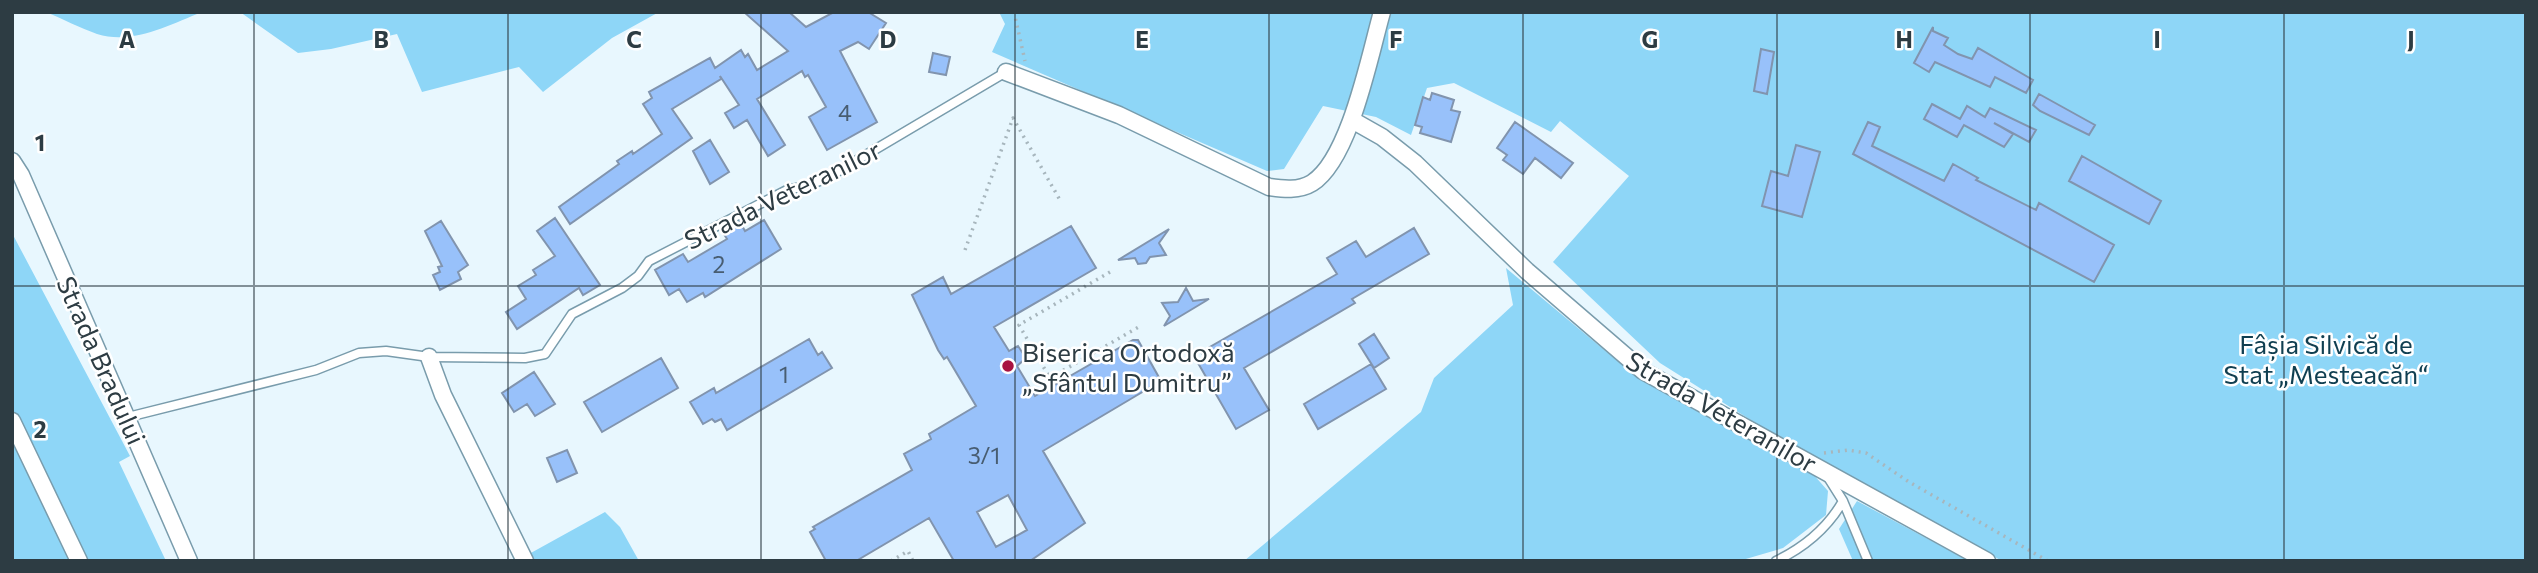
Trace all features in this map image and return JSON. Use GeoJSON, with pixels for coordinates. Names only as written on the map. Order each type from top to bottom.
{"type":"FeatureCollection","features":[{"type":"Feature","properties":{"kind":"street","name":"Strada Veteranilor"},"geometry":{"type":"LineString","coordinates":[[1006,72],[1119,115],[1269,187],[1285,190],[1312,183],[1324,171],[1352,120],[1382,12]]}},
{"type":"Feature","properties":{"kind":"street","name":"Strada Veteranilor"},"geometry":{"type":"LineString","coordinates":[[1352,120],[1382,137],[1415,163],[1527,271],[1643,371],[1987,561]]}},
{"type":"Feature","properties":{"kind":"street","name":"Strada Bradului"},"geometry":{"type":"LineString","coordinates":[[12,161],[190,561]]}},
{"type":"Feature","properties":{"kind":"street"},"geometry":{"type":"LineString","coordinates":[[429,357],[443,395],[525,561]]}},
{"type":"Feature","properties":{"kind":"street"},"geometry":{"type":"LineString","coordinates":[[13,424],[79,561]]}},
{"type":"Feature","properties":{"kind":"lane","name":"Strada Veteranilor"},"geometry":{"type":"LineString","coordinates":[[429,357],[525,358],[545,354],[572,314],[622,288],[638,276],[649,261],[787,190],[813,184],[832,175],[1006,72]]}},
{"type":"Feature","properties":{"kind":"lane"},"geometry":{"type":"LineString","coordinates":[[128,417],[316,370],[359,353],[386,351],[429,357]]}},
{"type":"Feature","properties":{"kind":"lane"},"geometry":{"type":"LineString","coordinates":[[1823,469],[1843,501],[1868,561]]}},
{"type":"Feature","properties":{"kind":"lane"},"geometry":{"type":"LineString","coordinates":[[1776,561],[1817,535],[1843,501]]}},
{"type":"Feature","properties":{"kind":"path"},"geometry":{"type":"LineString","coordinates":[[1014,12],[1029,80]]}},
{"type":"Feature","properties":{"kind":"path"},"geometry":{"type":"LineString","coordinates":[[965,250],[1013,118],[1059,200]]}},
{"type":"Feature","properties":{"kind":"path"},"geometry":{"type":"LineString","coordinates":[[1110,272],[1019,325],[1050,378],[1142,325]]}},
{"type":"Feature","properties":{"kind":"path"},"geometry":{"type":"LineString","coordinates":[[1790,451],[1816,454],[1848,450],[1866,453],[1909,482],[2048,561]]}},
{"type":"Feature","properties":{"kind":"path"},"geometry":{"type":"LineString","coordinates":[[891,561],[908,551],[912,561]]}},
{"type":"Feature","properties":{"kind":"green space"},"geometry":{"type":"Polygon","coordinates":[[[46,12],[202,12],[151,32],[110,37],[46,12]]]}},
{"type":"Feature","properties":{"kind":"green space"},"geometry":{"type":"Polygon","coordinates":[[[240,12],[659,12],[612,38],[543,92],[519,67],[422,92],[397,34],[331,49],[298,53],[240,12]]]}},
{"type":"Feature","properties":{"kind":"green space","name":"Fâșia Silvică de Stat „Mesteacăn“"},"geometry":{"type":"Polygon","coordinates":[[[999,12],[2526,12],[2526,561],[2002,561],[1773,434],[1660,363],[1553,262],[1629,176],[1560,121],[1551,132],[1454,83],[1427,88],[1411,135],[1376,117],[1323,106],[1284,169],[1267,171],[992,52],[1005,24],[999,12]]]}},
{"type":"Feature","properties":{"kind":"green space"},"geometry":{"type":"Polygon","coordinates":[[[12,233],[130,456],[119,462],[166,561],[12,561],[12,233]]]}},
{"type":"Feature","properties":{"kind":"green space"},"geometry":{"type":"Polygon","coordinates":[[[1506,268],[1639,379],[1813,474],[1828,491],[1826,515],[1783,548],[1739,561],[1244,561],[1421,412],[1434,378],[1513,305],[1506,268]]]}},
{"type":"Feature","properties":{"kind":"green space"},"geometry":{"type":"Polygon","coordinates":[[[1857,501],[1969,561],[1853,561],[1839,529],[1857,501]]]}},
{"type":"Feature","properties":{"kind":"green space"},"geometry":{"type":"Polygon","coordinates":[[[605,512],[620,527],[639,561],[533,561],[529,554],[605,512]]]}},
{"type":"Feature","properties":{"kind":"building"},"geometry":{"type":"Polygon","coordinates":[[[744,12],[789,12],[806,27],[834,12],[868,12],[886,23],[869,49],[858,42],[840,51],[877,122],[827,150],[809,117],[826,107],[808,75],[805,77],[802,71],[757,99],[785,145],[768,156],[747,120],[734,128],[725,113],[739,105],[720,76],[721,79],[672,109],[692,138],[570,224],[559,207],[619,164],[617,161],[632,151],[633,154],[662,134],[643,104],[652,98],[649,92],[710,58],[715,68],[741,50],[745,57],[748,54],[757,70],[788,51],[744,12]]]}},
{"type":"Feature","properties":{"kind":"building"},"geometry":{"type":"Polygon","coordinates":[[[1933,27],[1933,31],[1948,38],[1944,45],[1958,54],[1972,59],[1978,48],[2033,80],[2026,93],[1995,77],[1990,87],[1935,62],[1929,72],[1914,63],[1933,27]]]}},
{"type":"Feature","properties":{"kind":"building"},"geometry":{"type":"Polygon","coordinates":[[[1761,49],[1774,52],[1767,94],[1754,91],[1761,49]]]}},
{"type":"Feature","properties":{"kind":"building"},"geometry":{"type":"Polygon","coordinates":[[[933,53],[950,57],[946,75],[929,72],[933,53]]]}},
{"type":"Feature","properties":{"kind":"building"},"geometry":{"type":"Polygon","coordinates":[[[1432,93],[1454,100],[1451,110],[1460,112],[1451,142],[1420,133],[1422,127],[1415,125],[1423,97],[1430,100],[1432,93]]]}},
{"type":"Feature","properties":{"kind":"building"},"geometry":{"type":"Polygon","coordinates":[[[2039,94],[2095,125],[2089,135],[2040,111],[2033,105],[2039,94]]]}},
{"type":"Feature","properties":{"kind":"building"},"geometry":{"type":"Polygon","coordinates":[[[1932,104],[1960,119],[1967,106],[1985,117],[1990,108],[2036,130],[2029,142],[1994,123],[2013,134],[2004,147],[1964,125],[1957,137],[1924,119],[1932,104]]]}},
{"type":"Feature","properties":{"kind":"building"},"geometry":{"type":"Polygon","coordinates":[[[1515,122],[1573,163],[1561,178],[1535,158],[1523,174],[1503,160],[1507,155],[1497,148],[1515,122]]]}},
{"type":"Feature","properties":{"kind":"building"},"geometry":{"type":"Polygon","coordinates":[[[1868,122],[1880,127],[1872,146],[1944,181],[1953,164],[1978,178],[1976,180],[2036,210],[2039,203],[2114,245],[2094,282],[1853,154],[1868,122]]]}},
{"type":"Feature","properties":{"kind":"building"},"geometry":{"type":"Polygon","coordinates":[[[710,140],[729,172],[710,184],[693,151],[710,140]]]}},
{"type":"Feature","properties":{"kind":"building"},"geometry":{"type":"Polygon","coordinates":[[[1796,145],[1820,152],[1802,217],[1762,206],[1771,171],[1788,176],[1796,145]]]}},
{"type":"Feature","properties":{"kind":"building"},"geometry":{"type":"Polygon","coordinates":[[[2082,156],[2161,201],[2149,224],[2069,181],[2082,156]]]}},
{"type":"Feature","properties":{"kind":"building"},"geometry":{"type":"Polygon","coordinates":[[[555,218],[600,285],[583,295],[579,288],[517,329],[506,312],[526,299],[518,286],[536,275],[533,270],[555,256],[537,231],[555,218]]]}},
{"type":"Feature","properties":{"kind":"building"},"geometry":{"type":"Polygon","coordinates":[[[764,220],[781,249],[705,297],[703,293],[687,302],[679,289],[669,295],[655,270],[683,254],[688,262],[727,239],[722,231],[740,222],[745,231],[764,220]]]}},
{"type":"Feature","properties":{"kind":"building"},"geometry":{"type":"Polygon","coordinates":[[[441,221],[468,265],[458,272],[461,279],[440,290],[433,275],[440,272],[438,267],[442,266],[425,231],[441,221]]]}},
{"type":"Feature","properties":{"kind":"building"},"geometry":{"type":"Polygon","coordinates":[[[1071,226],[1096,268],[994,327],[1009,351],[1018,346],[1026,358],[1017,366],[1035,396],[1133,340],[1138,340],[1161,381],[1043,451],[1085,523],[1030,561],[954,561],[929,518],[856,561],[826,561],[810,532],[815,529],[813,527],[912,470],[904,454],[931,439],[929,434],[976,406],[947,357],[944,359],[938,350],[912,295],[943,277],[951,294],[1071,226]],[[1008,495],[977,512],[996,547],[1027,530],[1008,495]]]}},
{"type":"Feature","properties":{"kind":"building"},"geometry":{"type":"Polygon","coordinates":[[[1414,228],[1429,254],[1352,299],[1355,303],[1244,368],[1269,410],[1236,429],[1198,363],[1205,358],[1201,352],[1337,274],[1327,258],[1356,241],[1366,257],[1414,228]]]}},
{"type":"Feature","properties":{"kind":"building"},"geometry":{"type":"Polygon","coordinates":[[[1169,229],[1159,243],[1166,255],[1150,257],[1146,263],[1138,264],[1135,258],[1118,260],[1169,229]]]}},
{"type":"Feature","properties":{"kind":"building"},"geometry":{"type":"Polygon","coordinates":[[[1186,288],[1193,301],[1209,299],[1164,326],[1170,316],[1162,303],[1178,302],[1186,288]]]}},
{"type":"Feature","properties":{"kind":"building"},"geometry":{"type":"Polygon","coordinates":[[[1374,334],[1389,358],[1374,368],[1359,344],[1374,334]]]}},
{"type":"Feature","properties":{"kind":"building"},"geometry":{"type":"Polygon","coordinates":[[[809,339],[818,355],[822,352],[832,368],[727,430],[721,419],[715,422],[712,419],[703,424],[690,402],[714,388],[716,393],[809,339]]]}},
{"type":"Feature","properties":{"kind":"building"},"geometry":{"type":"Polygon","coordinates":[[[661,358],[678,388],[602,432],[584,402],[661,358]]]}},
{"type":"Feature","properties":{"kind":"building"},"geometry":{"type":"Polygon","coordinates":[[[1371,364],[1386,389],[1318,429],[1304,404],[1371,364]]]}},
{"type":"Feature","properties":{"kind":"building"},"geometry":{"type":"Polygon","coordinates":[[[534,372],[555,404],[535,416],[527,404],[514,412],[502,393],[534,372]]]}},
{"type":"Feature","properties":{"kind":"building"},"geometry":{"type":"Polygon","coordinates":[[[567,450],[577,473],[557,482],[547,458],[567,450]]]}},
{"type":"Feature","properties":{"kind":"place","name":"Biserica Ortodoxă „Sfântul Dumitru”"},"geometry":{"type":"Point","coordinates":[1008,366]}}]}
